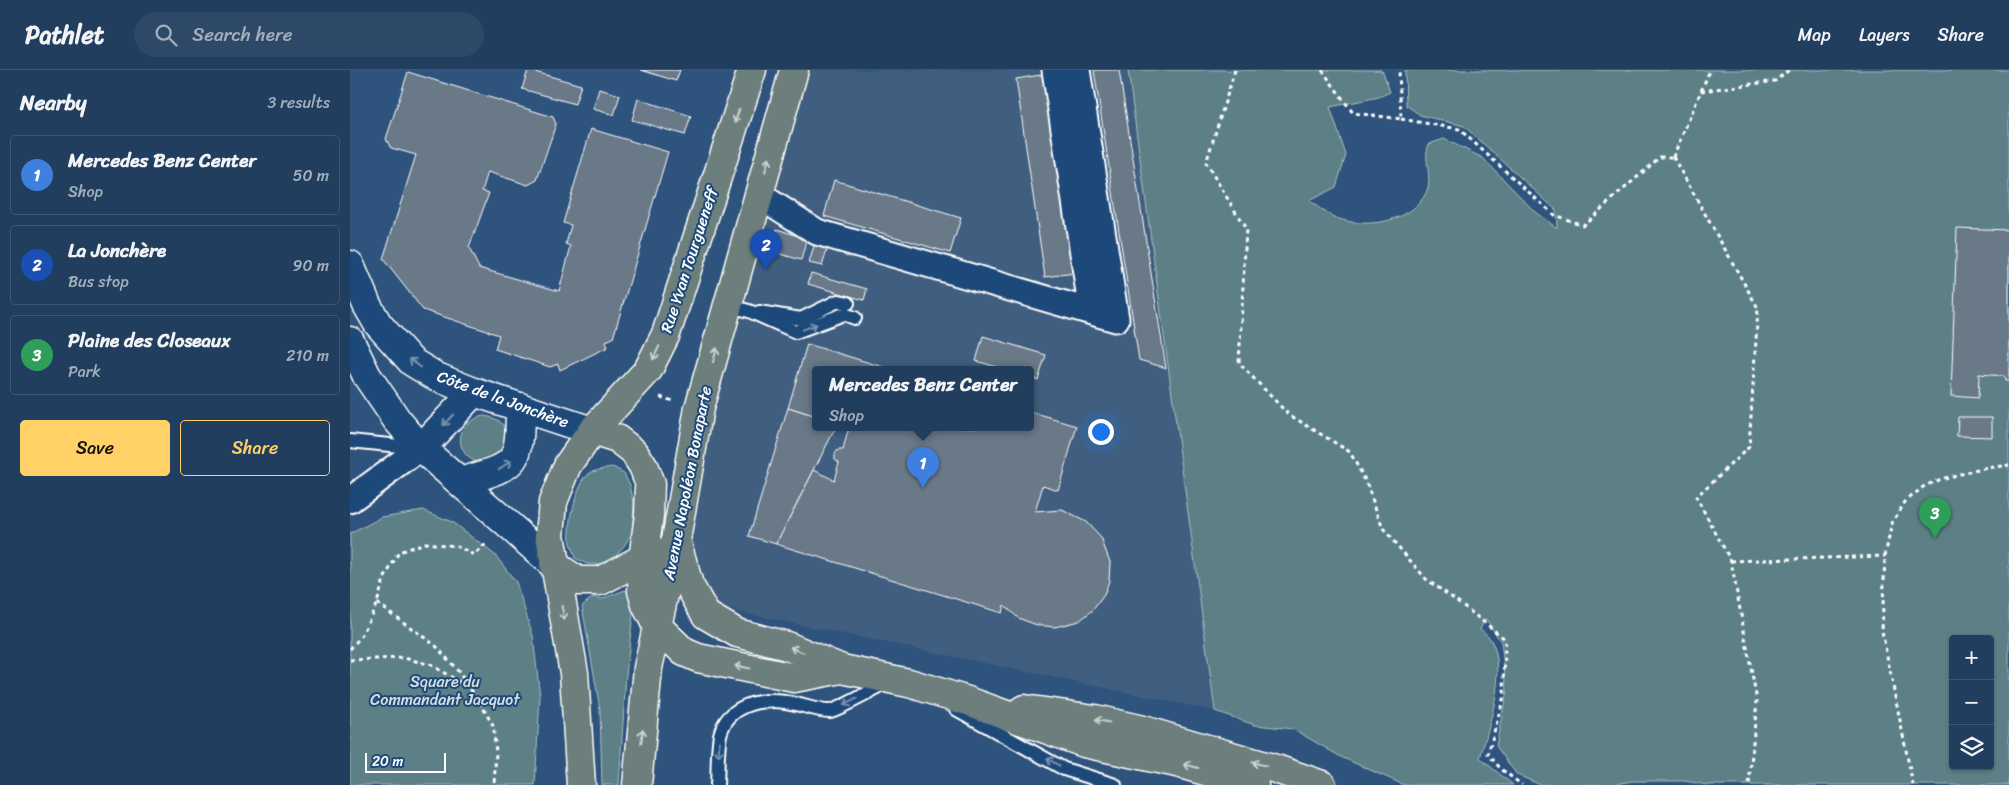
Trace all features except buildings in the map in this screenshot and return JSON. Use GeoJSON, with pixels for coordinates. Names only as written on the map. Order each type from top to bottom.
{"type":"FeatureCollection","features":[{"type":"Feature","properties":{"kind":"main road","name":"Rue Yvan Tourgueneff"},"geometry":{"type":"LineString","coordinates":[[592,431],[648,370],[666,334],[752,70]]}},
{"type":"Feature","properties":{"kind":"main road","name":"Avenue Napoléon Bonaparte"},"geometry":{"type":"LineString","coordinates":[[637,785],[648,668],[676,540],[699,408],[739,308],[759,195],[794,70]]}},
{"type":"Feature","properties":{"kind":"main road"},"geometry":{"type":"LineString","coordinates":[[581,785],[574,672],[550,535],[552,502],[568,465],[592,431],[617,439],[634,452],[643,466],[650,484],[642,592],[646,605],[658,626],[684,652],[698,658],[794,678],[842,669]]}},
{"type":"Feature","properties":{"kind":"main road"},"geometry":{"type":"LineString","coordinates":[[554,565],[578,581],[600,581],[676,540],[689,585],[706,615],[737,633],[787,646],[842,669],[901,681],[968,701],[1084,743],[1177,763],[1254,785]]}},
{"type":"Feature","properties":{"kind":"main road"},"geometry":{"type":"LineString","coordinates":[[968,701],[1095,719],[1143,730],[1276,769],[1322,785]]}},
{"type":"Feature","properties":{"kind":"street"},"geometry":{"type":"LineString","coordinates":[[1055,70],[1092,312]]}},
{"type":"Feature","properties":{"kind":"street"},"geometry":{"type":"LineString","coordinates":[[759,195],[816,232],[1116,319],[1078,70]]}},
{"type":"Feature","properties":{"kind":"street","name":"Côte de la Jonchère"},"geometry":{"type":"LineString","coordinates":[[350,265],[367,305],[378,324],[412,362],[437,377],[474,392],[592,431]]}},
{"type":"Feature","properties":{"kind":"street"},"geometry":{"type":"LineString","coordinates":[[350,341],[367,376],[397,420],[421,448],[554,565]]}},
{"type":"Feature","properties":{"kind":"street"},"geometry":{"type":"LineString","coordinates":[[350,500],[421,448],[474,392]]}},
{"type":"Feature","properties":{"kind":"street"},"geometry":{"type":"LineString","coordinates":[[460,482],[503,468],[512,461],[518,451],[520,439],[520,407]]}},
{"type":"Feature","properties":{"kind":"lane"},"geometry":{"type":"LineString","coordinates":[[739,308],[801,319],[838,301],[848,303]]}},
{"type":"Feature","properties":{"kind":"lane"},"geometry":{"type":"LineString","coordinates":[[739,308],[796,332],[844,314],[855,318]]}},
{"type":"Feature","properties":{"kind":"lane"},"geometry":{"type":"LineString","coordinates":[[350,441],[421,448]]}},
{"type":"Feature","properties":{"kind":"lane"},"geometry":{"type":"LineString","coordinates":[[717,785],[719,743],[724,725],[731,714],[745,705],[764,701],[784,702],[831,711],[901,681],[1064,769],[1115,785]]}},
{"type":"Feature","properties":{"kind":"path"},"geometry":{"type":"LineString","coordinates":[[1235,70],[1206,162],[1246,229],[1239,363],[1288,414],[1350,452],[1366,482],[1383,529],[1426,580],[1461,604],[1505,639],[1504,696],[1488,754],[1500,769],[1522,785]]}},
{"type":"Feature","properties":{"kind":"path"},"geometry":{"type":"LineString","coordinates":[[1322,70],[1353,113],[1459,129],[1554,215],[1583,225],[1660,157],[1673,157]]}},
{"type":"Feature","properties":{"kind":"path"},"geometry":{"type":"LineString","coordinates":[[1399,70],[1401,119]]}},
{"type":"Feature","properties":{"kind":"path"},"geometry":{"type":"LineString","coordinates":[[1673,157],[1710,70]]}},
{"type":"Feature","properties":{"kind":"path"},"geometry":{"type":"LineString","coordinates":[[1701,92],[1775,81],[1788,70]]}},
{"type":"Feature","properties":{"kind":"path"},"geometry":{"type":"LineString","coordinates":[[1673,157],[1758,308],[1749,447],[1696,497],[1731,561],[1757,700],[1749,785]]}},
{"type":"Feature","properties":{"kind":"path"},"geometry":{"type":"LineString","coordinates":[[658,395],[677,402]]}},
{"type":"Feature","properties":{"kind":"path"},"geometry":{"type":"LineString","coordinates":[[1913,785],[1882,631],[1886,556],[1892,523],[1905,502],[1923,487],[1940,479],[1986,468],[2009,465]]}},
{"type":"Feature","properties":{"kind":"path"},"geometry":{"type":"LineString","coordinates":[[350,649],[362,635],[377,603],[384,579],[399,552],[424,542],[456,546],[474,555],[485,545]]}},
{"type":"Feature","properties":{"kind":"path"},"geometry":{"type":"LineString","coordinates":[[1731,561],[1886,556]]}},
{"type":"Feature","properties":{"kind":"path"},"geometry":{"type":"LineString","coordinates":[[377,603],[436,646],[469,687],[493,726],[496,752],[494,785]]}},
{"type":"Feature","properties":{"kind":"path"},"geometry":{"type":"LineString","coordinates":[[350,660],[404,658],[431,665],[469,687]]}},
{"type":"Feature","properties":{"kind":"shaded area"},"geometry":{"type":"Polygon","coordinates":[[[805,70],[1128,70],[1215,711],[639,591],[805,70]]]}},
{"type":"Feature","properties":{"kind":"green space"},"geometry":{"type":"Polygon","coordinates":[[[1128,70],[1380,70],[1383,72],[1390,92],[1379,97],[1330,107],[1346,155],[1336,187],[1309,201],[1329,214],[1356,223],[1370,223],[1397,218],[1409,212],[1426,193],[1429,181],[1427,150],[1429,144],[1444,139],[1483,158],[1535,212],[1557,228],[1556,210],[1464,126],[1420,115],[1406,105],[1405,70],[2009,70],[2009,785],[1707,785],[1685,781],[1632,781],[1611,785],[1541,785],[1517,775],[1496,746],[1507,690],[1501,642],[1486,619],[1480,629],[1490,639],[1496,653],[1498,667],[1492,715],[1480,758],[1513,785],[1404,785],[1341,757],[1293,729],[1255,725],[1215,711],[1128,70]]]}},
{"type":"Feature","properties":{"kind":"green space"},"geometry":{"type":"Polygon","coordinates":[[[484,416],[497,420],[504,426],[507,436],[507,449],[481,464],[472,460],[465,453],[460,439],[462,431],[467,424],[474,419],[484,416]]]}},
{"type":"Feature","properties":{"kind":"green space"},"geometry":{"type":"Polygon","coordinates":[[[613,467],[624,473],[630,485],[634,503],[632,533],[614,557],[603,564],[587,564],[575,558],[570,543],[571,518],[576,498],[579,488],[589,473],[602,468],[613,467]]]}},
{"type":"Feature","properties":{"kind":"green space","name":"Square du Commandant Jacquot"},"geometry":{"type":"Polygon","coordinates":[[[423,510],[452,522],[495,555],[516,582],[533,636],[540,697],[535,785],[350,785],[350,534],[382,517],[423,510]]]}},
{"type":"Feature","properties":{"kind":"green space"},"geometry":{"type":"Polygon","coordinates":[[[625,590],[630,594],[633,613],[626,675],[619,785],[602,785],[600,709],[582,606],[593,597],[602,599],[625,590]]]}},
{"type":"Feature","properties":{"kind":"place","name":"La Jonchère"},"geometry":{"type":"Point","coordinates":[766,270]}},
{"type":"Feature","properties":{"kind":"place","name":"Mercedes Benz Center"},"geometry":{"type":"Point","coordinates":[923,488]}},
{"type":"Feature","properties":{"kind":"place","name":"Plaine des Closeaux"},"geometry":{"type":"Point","coordinates":[1935,538]}}]}
